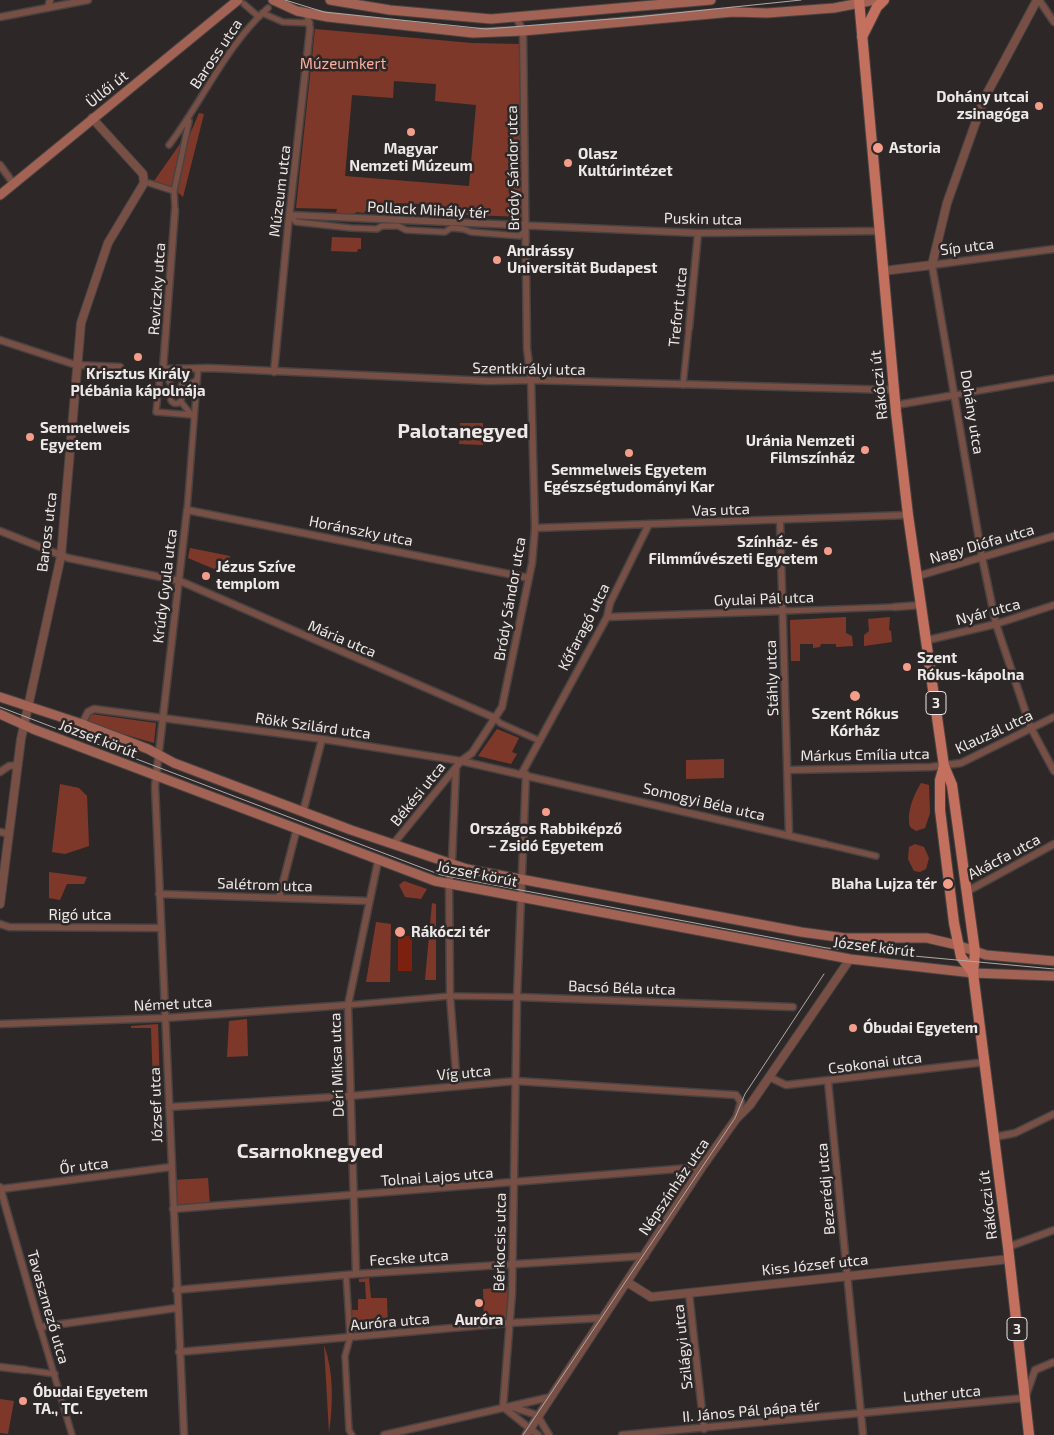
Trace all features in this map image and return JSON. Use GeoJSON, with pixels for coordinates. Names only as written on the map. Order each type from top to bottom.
{"type":"FeatureCollection","features":[{"type":"Feature","properties":{"kind":"main road"},"geometry":{"type":"LineString","coordinates":[[330,0],[365,7],[467,18],[516,17],[711,0]]}},
{"type":"Feature","properties":{"kind":"main road"},"geometry":{"type":"LineString","coordinates":[[270,4],[307,14],[473,34],[733,12],[767,13],[834,8],[875,0]]}},
{"type":"Feature","properties":{"kind":"main road"},"geometry":{"type":"LineString","coordinates":[[862,38],[877,7],[884,0]]}},
{"type":"Feature","properties":{"kind":"main road","name":"Üllői út"},"geometry":{"type":"LineString","coordinates":[[0,194],[237,2]]}},
{"type":"Feature","properties":{"kind":"main road","name":"Rákóczi út"},"geometry":{"type":"LineString","coordinates":[[859,2],[894,390],[908,515],[928,640],[944,766],[952,785],[966,892],[966,949],[964,960],[973,973]]}},
{"type":"Feature","properties":{"kind":"main road","name":"József körút"},"geometry":{"type":"LineString","coordinates":[[0,698],[82,724],[303,812],[466,869],[801,932],[845,938],[927,938],[1001,958],[1054,961]]}},
{"type":"Feature","properties":{"kind":"main road","name":"József körút"},"geometry":{"type":"LineString","coordinates":[[0,714],[24,725],[297,828],[378,861],[449,884],[850,959],[973,973],[1054,976]]}},
{"type":"Feature","properties":{"kind":"main road","name":"Rákóczi út"},"geometry":{"type":"LineString","coordinates":[[944,766],[940,780],[940,810],[966,949],[973,973],[986,1062],[1029,1435]]}},
{"type":"Feature","properties":{"kind":"street"},"geometry":{"type":"LineString","coordinates":[[48,8],[50,0]]}},
{"type":"Feature","properties":{"kind":"street"},"geometry":{"type":"LineString","coordinates":[[0,17],[88,0]]}},
{"type":"Feature","properties":{"kind":"street"},"geometry":{"type":"LineString","coordinates":[[1038,0],[1054,22]]}},
{"type":"Feature","properties":{"kind":"street","name":"Dohány utca"},"geometry":{"type":"LineString","coordinates":[[1038,0],[1024,25],[1024,32],[1018,43],[986,94],[958,166],[932,265],[982,558],[996,624],[1031,728],[1054,771]]}},
{"type":"Feature","properties":{"kind":"street"},"geometry":{"type":"LineString","coordinates":[[237,2],[261,15],[283,22],[310,23]]}},
{"type":"Feature","properties":{"kind":"street","name":"Baross utca"},"geometry":{"type":"LineString","coordinates":[[169,145],[189,118],[236,44],[270,4]]}},
{"type":"Feature","properties":{"kind":"street"},"geometry":{"type":"LineString","coordinates":[[1031,12],[1038,10],[1046,12]]}},
{"type":"Feature","properties":{"kind":"street","name":"Múzeum utca"},"geometry":{"type":"LineString","coordinates":[[274,372],[310,23],[307,14]]}},
{"type":"Feature","properties":{"kind":"street"},"geometry":{"type":"LineString","coordinates":[[516,17],[522,31]]}},
{"type":"Feature","properties":{"kind":"street","name":"Bródy Sándor utca"},"geometry":{"type":"LineString","coordinates":[[461,761],[472,753],[502,707],[530,578],[535,528],[531,380],[527,349],[522,31]]}},
{"type":"Feature","properties":{"kind":"street","name":"Baross utca"},"geometry":{"type":"LineString","coordinates":[[0,904],[24,725],[61,556],[81,323],[108,243],[142,189],[145,179],[143,174],[92,118]]}},
{"type":"Feature","properties":{"kind":"street","name":"Baross utca"},"geometry":{"type":"LineString","coordinates":[[175,210],[174,191],[189,118]]}},
{"type":"Feature","properties":{"kind":"street"},"geometry":{"type":"LineString","coordinates":[[0,165],[13,183]]}},
{"type":"Feature","properties":{"kind":"street"},"geometry":{"type":"LineString","coordinates":[[149,183],[174,191]]}},
{"type":"Feature","properties":{"kind":"street","name":"Reviczky utca"},"geometry":{"type":"LineString","coordinates":[[164,370],[175,210]]}},
{"type":"Feature","properties":{"kind":"street","name":"Pollack Mihály tér"},"geometry":{"type":"LineString","coordinates":[[289,215],[526,226]]}},
{"type":"Feature","properties":{"kind":"street","name":"Puskin utca"},"geometry":{"type":"LineString","coordinates":[[526,226],[698,232],[879,231]]}},
{"type":"Feature","properties":{"kind":"street","name":"Trefort utca"},"geometry":{"type":"LineString","coordinates":[[683,385],[698,232]]}},
{"type":"Feature","properties":{"kind":"street","name":"Síp utca"},"geometry":{"type":"LineString","coordinates":[[883,271],[1054,249]]}},
{"type":"Feature","properties":{"kind":"street"},"geometry":{"type":"LineString","coordinates":[[0,340],[76,365],[120,367]]}},
{"type":"Feature","properties":{"kind":"street","name":"Szentkirályi utca"},"geometry":{"type":"LineString","coordinates":[[164,370],[198,370],[209,368],[489,382],[531,380],[894,390]]}},
{"type":"Feature","properties":{"kind":"street"},"geometry":{"type":"LineString","coordinates":[[164,370],[177,393],[182,397],[181,402],[194,418],[156,412],[160,376],[164,370]]}},
{"type":"Feature","properties":{"kind":"street","name":"Krúdy Gyula utca"},"geometry":{"type":"LineString","coordinates":[[155,774],[180,581],[198,370]]}},
{"type":"Feature","properties":{"kind":"street"},"geometry":{"type":"LineString","coordinates":[[896,405],[1054,378]]}},
{"type":"Feature","properties":{"kind":"street"},"geometry":{"type":"LineString","coordinates":[[181,402],[178,404],[172,402],[171,397],[177,393],[182,384],[192,383],[197,380]]}},
{"type":"Feature","properties":{"kind":"street","name":"Horánszky utca"},"geometry":{"type":"LineString","coordinates":[[187,510],[530,578]]}},
{"type":"Feature","properties":{"kind":"street","name":"Vas utca"},"geometry":{"type":"LineString","coordinates":[[535,528],[780,521],[908,515]]}},
{"type":"Feature","properties":{"kind":"street","name":"Stáhly utca"},"geometry":{"type":"LineString","coordinates":[[780,521],[789,835]]}},
{"type":"Feature","properties":{"kind":"street","name":"Kőfaragó utca"},"geometry":{"type":"LineString","coordinates":[[524,774],[538,740],[606,616],[610,603],[649,524]]}},
{"type":"Feature","properties":{"kind":"street"},"geometry":{"type":"LineString","coordinates":[[0,531],[61,556]]}},
{"type":"Feature","properties":{"kind":"street","name":"Nagy Diófa utca"},"geometry":{"type":"LineString","coordinates":[[918,576],[1054,536]]}},
{"type":"Feature","properties":{"kind":"street","name":"Mária utca"},"geometry":{"type":"LineString","coordinates":[[61,556],[180,581],[495,718]]}},
{"type":"Feature","properties":{"kind":"street","name":"Gyulai Pál utca"},"geometry":{"type":"LineString","coordinates":[[606,616],[922,605]]}},
{"type":"Feature","properties":{"kind":"street","name":"Nyár utca"},"geometry":{"type":"LineString","coordinates":[[928,640],[996,624],[1054,606]]}},
{"type":"Feature","properties":{"kind":"street","name":"József körút"},"geometry":{"type":"LineString","coordinates":[[82,724],[88,712],[94,709],[161,718]]}},
{"type":"Feature","properties":{"kind":"street","name":"Klauzál utca"},"geometry":{"type":"LineString","coordinates":[[944,766],[961,763],[1054,717]]}},
{"type":"Feature","properties":{"kind":"street","name":"Rökk Szilárd utca"},"geometry":{"type":"LineString","coordinates":[[161,718],[322,739],[461,761],[524,774]]}},
{"type":"Feature","properties":{"kind":"street"},"geometry":{"type":"LineString","coordinates":[[495,718],[500,723],[538,740]]}},
{"type":"Feature","properties":{"kind":"street"},"geometry":{"type":"LineString","coordinates":[[303,812],[322,739]]}},
{"type":"Feature","properties":{"kind":"street","name":"Békési utca"},"geometry":{"type":"LineString","coordinates":[[394,843],[461,761]]}},
{"type":"Feature","properties":{"kind":"street"},"geometry":{"type":"LineString","coordinates":[[0,772],[9,766],[18,765]]}},
{"type":"Feature","properties":{"kind":"street","name":"Márkus Emília utca"},"geometry":{"type":"LineString","coordinates":[[787,770],[944,766]]}},
{"type":"Feature","properties":{"kind":"street"},"geometry":{"type":"LineString","coordinates":[[456,768],[452,864],[449,884],[450,996],[457,1086]]}},
{"type":"Feature","properties":{"kind":"street","name":"József utca"},"geometry":{"type":"LineString","coordinates":[[155,774],[176,1290],[184,1435]]}},
{"type":"Feature","properties":{"kind":"street","name":"Somogyi Béla utca"},"geometry":{"type":"LineString","coordinates":[[524,774],[876,856]]}},
{"type":"Feature","properties":{"kind":"street","name":"Bérkocsis utca"},"geometry":{"type":"LineString","coordinates":[[503,1407],[513,1264],[517,997],[524,774]]}},
{"type":"Feature","properties":{"kind":"street"},"geometry":{"type":"LineString","coordinates":[[279,898],[297,828]]}},
{"type":"Feature","properties":{"kind":"street"},"geometry":{"type":"LineString","coordinates":[[0,832],[9,834]]}},
{"type":"Feature","properties":{"kind":"street","name":"Akácfa utca"},"geometry":{"type":"LineString","coordinates":[[966,892],[1054,844]]}},
{"type":"Feature","properties":{"kind":"street"},"geometry":{"type":"LineString","coordinates":[[378,861],[348,1005],[450,996]]}},
{"type":"Feature","properties":{"kind":"street","name":"Salétrom utca"},"geometry":{"type":"LineString","coordinates":[[159,894],[370,901]]}},
{"type":"Feature","properties":{"kind":"street","name":"Rigó utca"},"geometry":{"type":"LineString","coordinates":[[0,924],[9,927],[161,928]]}},
{"type":"Feature","properties":{"kind":"street","name":"Népszínház utca"},"geometry":{"type":"LineString","coordinates":[[528,1432],[702,1167],[736,1119],[750,1105],[850,959]]}},
{"type":"Feature","properties":{"kind":"street","name":"Bacsó Béla utca"},"geometry":{"type":"LineString","coordinates":[[450,996],[793,1007]]}},
{"type":"Feature","properties":{"kind":"street","name":"Német utca"},"geometry":{"type":"LineString","coordinates":[[0,1024],[165,1018],[348,1005]]}},
{"type":"Feature","properties":{"kind":"street","name":"Déri Miksa utca"},"geometry":{"type":"LineString","coordinates":[[348,1005],[356,1274]]}},
{"type":"Feature","properties":{"kind":"street","name":"Csokonai utca"},"geometry":{"type":"LineString","coordinates":[[769,1077],[786,1086],[986,1062]]}},
{"type":"Feature","properties":{"kind":"street","name":"Víg utca"},"geometry":{"type":"LineString","coordinates":[[168,1107],[350,1096],[516,1081],[736,1095],[741,1102],[736,1119]]}},
{"type":"Feature","properties":{"kind":"street","name":"Bezerédj utca"},"geometry":{"type":"LineString","coordinates":[[828,1081],[861,1414]]}},
{"type":"Feature","properties":{"kind":"street"},"geometry":{"type":"LineString","coordinates":[[995,1137],[1015,1133],[1054,1114]]}},
{"type":"Feature","properties":{"kind":"street","name":"Őr utca"},"geometry":{"type":"LineString","coordinates":[[0,1188],[171,1167]]}},
{"type":"Feature","properties":{"kind":"street","name":"Tolnai Lajos utca"},"geometry":{"type":"LineString","coordinates":[[173,1209],[702,1167]]}},
{"type":"Feature","properties":{"kind":"street","name":"Tavaszmező utca"},"geometry":{"type":"LineString","coordinates":[[0,1188],[72,1435]]}},
{"type":"Feature","properties":{"kind":"street"},"geometry":{"type":"LineString","coordinates":[[1008,1247],[1054,1230]]}},
{"type":"Feature","properties":{"kind":"street","name":"Fecske utca"},"geometry":{"type":"LineString","coordinates":[[176,1290],[356,1274],[645,1256]]}},
{"type":"Feature","properties":{"kind":"street","name":"Kiss József utca"},"geometry":{"type":"LineString","coordinates":[[627,1282],[651,1296],[1010,1259]]}},
{"type":"Feature","properties":{"kind":"street"},"geometry":{"type":"LineString","coordinates":[[346,1275],[350,1338],[344,1356],[349,1430],[352,1435]]}},
{"type":"Feature","properties":{"kind":"street","name":"Szilágyi utca"},"geometry":{"type":"LineString","coordinates":[[689,1293],[704,1429]]}},
{"type":"Feature","properties":{"kind":"street"},"geometry":{"type":"LineString","coordinates":[[40,1327],[177,1308]]}},
{"type":"Feature","properties":{"kind":"street","name":"Auróra utca"},"geometry":{"type":"LineString","coordinates":[[179,1352],[510,1323],[604,1318]]}},
{"type":"Feature","properties":{"kind":"street"},"geometry":{"type":"LineString","coordinates":[[1025,1398],[1035,1370],[1054,1362]]}},
{"type":"Feature","properties":{"kind":"street"},"geometry":{"type":"LineString","coordinates":[[0,1367],[55,1374]]}},
{"type":"Feature","properties":{"kind":"street"},"geometry":{"type":"LineString","coordinates":[[384,1435],[551,1397]]}},
{"type":"Feature","properties":{"kind":"street","name":"Luther utca"},"geometry":{"type":"LineString","coordinates":[[861,1414],[1025,1398]]}},
{"type":"Feature","properties":{"kind":"street"},"geometry":{"type":"LineString","coordinates":[[503,1407],[517,1408],[538,1416],[548,1435]]}},
{"type":"Feature","properties":{"kind":"street"},"geometry":{"type":"LineString","coordinates":[[503,1407],[528,1432],[538,1435]]}},
{"type":"Feature","properties":{"kind":"street"},"geometry":{"type":"LineString","coordinates":[[861,1414],[863,1435]]}},
{"type":"Feature","properties":{"kind":"street","name":"II. János Pál pápa tér"},"geometry":{"type":"LineString","coordinates":[[622,1435],[861,1414]]}},
{"type":"Feature","properties":{"kind":"green space","name":"Múzeumkert"},"geometry":{"type":"Polygon","coordinates":[[[315,29],[472,43],[519,44],[522,217],[422,213],[422,204],[396,203],[395,212],[365,211],[364,213],[357,212],[346,217],[336,213],[337,209],[296,208],[315,29]],[[394,81],[393,98],[352,95],[345,176],[469,186],[476,105],[435,101],[436,84],[394,81]]]}},
{"type":"Feature","properties":{"kind":"green space"},"geometry":{"type":"Polygon","coordinates":[[[199,113],[204,114],[183,197],[173,188],[154,181],[182,141],[187,141],[199,113]]]}},
{"type":"Feature","properties":{"kind":"green space"},"geometry":{"type":"Polygon","coordinates":[[[332,237],[361,238],[361,249],[358,249],[357,252],[331,251],[332,237]]]}},
{"type":"Feature","properties":{"kind":"green space"},"geometry":{"type":"Polygon","coordinates":[[[460,423],[483,423],[483,445],[459,444],[460,423]]]}},
{"type":"Feature","properties":{"kind":"green space"},"geometry":{"type":"Polygon","coordinates":[[[190,548],[230,556],[226,574],[188,558],[190,548]]]}},
{"type":"Feature","properties":{"kind":"green space"},"geometry":{"type":"Polygon","coordinates":[[[846,617],[846,633],[852,636],[853,646],[836,647],[836,644],[821,644],[820,647],[813,648],[813,644],[800,644],[800,661],[791,661],[790,620],[846,617]]]}},
{"type":"Feature","properties":{"kind":"green space"},"geometry":{"type":"Polygon","coordinates":[[[890,617],[889,630],[891,631],[892,642],[864,646],[864,635],[869,631],[868,619],[890,617]]]}},
{"type":"Feature","properties":{"kind":"green space"},"geometry":{"type":"Polygon","coordinates":[[[91,714],[156,723],[154,743],[85,723],[91,714]]]}},
{"type":"Feature","properties":{"kind":"green space"},"geometry":{"type":"Polygon","coordinates":[[[497,729],[519,738],[512,752],[517,754],[511,764],[478,756],[497,729]]]}},
{"type":"Feature","properties":{"kind":"green space"},"geometry":{"type":"Polygon","coordinates":[[[724,759],[724,778],[686,779],[686,760],[724,759]]]}},
{"type":"Feature","properties":{"kind":"green space"},"geometry":{"type":"Polygon","coordinates":[[[921,783],[929,785],[930,813],[925,828],[916,831],[910,827],[909,815],[913,798],[921,783]]]}},
{"type":"Feature","properties":{"kind":"green space"},"geometry":{"type":"Polygon","coordinates":[[[60,784],[79,788],[87,796],[89,846],[65,854],[52,852],[60,784]]]}},
{"type":"Feature","properties":{"kind":"green space"},"geometry":{"type":"Polygon","coordinates":[[[915,844],[924,847],[929,858],[926,869],[920,872],[914,871],[908,859],[909,847],[915,844]]]}},
{"type":"Feature","properties":{"kind":"green space"},"geometry":{"type":"Polygon","coordinates":[[[49,872],[87,877],[84,884],[67,884],[60,900],[49,898],[49,872]]]}},
{"type":"Feature","properties":{"kind":"green space"},"geometry":{"type":"Polygon","coordinates":[[[404,881],[427,889],[421,899],[405,897],[399,885],[404,881]]]}},
{"type":"Feature","properties":{"kind":"green space"},"geometry":{"type":"Polygon","coordinates":[[[432,903],[436,904],[436,980],[425,980],[432,903]]]}},
{"type":"Feature","properties":{"kind":"green space"},"geometry":{"type":"Polygon","coordinates":[[[376,922],[391,924],[390,982],[366,982],[376,922]]]}},
{"type":"Feature","properties":{"kind":"green space"},"geometry":{"type":"Polygon","coordinates":[[[247,1019],[248,1056],[227,1057],[229,1021],[247,1019]]]}},
{"type":"Feature","properties":{"kind":"green space"},"geometry":{"type":"Polygon","coordinates":[[[158,1024],[160,1086],[153,1086],[151,1028],[131,1028],[131,1026],[158,1024]]]}},
{"type":"Feature","properties":{"kind":"green space"},"geometry":{"type":"Polygon","coordinates":[[[208,1178],[210,1206],[173,1209],[172,1180],[208,1178]]]}},
{"type":"Feature","properties":{"kind":"green space"},"geometry":{"type":"Polygon","coordinates":[[[369,1278],[371,1298],[387,1298],[388,1329],[351,1332],[350,1310],[358,1310],[358,1299],[366,1299],[365,1282],[359,1282],[359,1279],[369,1278]]]}},
{"type":"Feature","properties":{"kind":"green space"},"geometry":{"type":"Polygon","coordinates":[[[508,1287],[507,1320],[484,1321],[483,1289],[508,1287]]]}},
{"type":"Feature","properties":{"kind":"green space"},"geometry":{"type":"Polygon","coordinates":[[[324,1345],[330,1366],[332,1388],[329,1433],[324,1345]]]}},
{"type":"Feature","properties":{"kind":"green space"},"geometry":{"type":"Polygon","coordinates":[[[0,1399],[14,1401],[8,1434],[0,1433],[0,1399]]]}},
{"type":"Feature","properties":{"kind":"shaded area"},"geometry":{"type":"Polygon","coordinates":[[[398,936],[412,936],[412,971],[398,971],[398,936]]]}},
{"type":"Feature","properties":{"kind":"tram line"},"geometry":{"type":"LineString","coordinates":[[285,0],[324,12],[486,29],[637,17],[801,0]]}},
{"type":"Feature","properties":{"kind":"tram line"},"geometry":{"type":"LineString","coordinates":[[0,707],[441,875],[827,948],[1054,969]]}},
{"type":"Feature","properties":{"kind":"tram line"},"geometry":{"type":"LineString","coordinates":[[523,1435],[735,1118],[745,1094],[824,974]]}},
{"type":"Feature","properties":{"kind":"place","name":"Dohány utcai zsinagóga"},"geometry":{"type":"Point","coordinates":[1039,106]}},
{"type":"Feature","properties":{"kind":"place","name":"Magyar Nemzeti Múzeum"},"geometry":{"type":"Point","coordinates":[411,132]}},
{"type":"Feature","properties":{"kind":"place","name":"Astoria"},"geometry":{"type":"Point","coordinates":[878,148]}},
{"type":"Feature","properties":{"kind":"place","name":"Olasz Kultúrintézet"},"geometry":{"type":"Point","coordinates":[568,163]}},
{"type":"Feature","properties":{"kind":"place","name":"Andrássy Universität Budapest"},"geometry":{"type":"Point","coordinates":[497,260]}},
{"type":"Feature","properties":{"kind":"place","name":"Krisztus Király Plébánia kápolnája"},"geometry":{"type":"Point","coordinates":[138,357]}},
{"type":"Feature","properties":{"kind":"place","name":"Semmelweis Egyetem"},"geometry":{"type":"Point","coordinates":[30,437]}},
{"type":"Feature","properties":{"kind":"place","name":"Uránia Nemzeti Filmszínház"},"geometry":{"type":"Point","coordinates":[865,450]}},
{"type":"Feature","properties":{"kind":"place","name":"Semmelweis Egyetem Egészségtudományi Kar"},"geometry":{"type":"Point","coordinates":[629,453]}},
{"type":"Feature","properties":{"kind":"place","name":"Színház- és Filmművészeti Egyetem"},"geometry":{"type":"Point","coordinates":[828,551]}},
{"type":"Feature","properties":{"kind":"place","name":"Jézus Szíve templom"},"geometry":{"type":"Point","coordinates":[206,576]}},
{"type":"Feature","properties":{"kind":"place","name":"Szent Rókus-kápolna"},"geometry":{"type":"Point","coordinates":[907,667]}},
{"type":"Feature","properties":{"kind":"place","name":"Szent Rókus Kórház"},"geometry":{"type":"Point","coordinates":[855,696]}},
{"type":"Feature","properties":{"kind":"place","name":"Országos Rabbiképző – Zsidó Egyetem"},"geometry":{"type":"Point","coordinates":[546,812]}},
{"type":"Feature","properties":{"kind":"place","name":"Blaha Lujza tér"},"geometry":{"type":"Point","coordinates":[948,884]}},
{"type":"Feature","properties":{"kind":"place","name":"Rákóczi tér"},"geometry":{"type":"Point","coordinates":[400,932]}},
{"type":"Feature","properties":{"kind":"place","name":"Óbudai Egyetem"},"geometry":{"type":"Point","coordinates":[853,1028]}},
{"type":"Feature","properties":{"kind":"place","name":"Auróra"},"geometry":{"type":"Point","coordinates":[479,1303]}},
{"type":"Feature","properties":{"kind":"place","name":"Óbudai Egyetem TA., TC."},"geometry":{"type":"Point","coordinates":[23,1401]}},
{"type":"Feature","properties":{"kind":"district","name":"Palotanegyed"},"geometry":{"type":"Point","coordinates":[463,431]}},
{"type":"Feature","properties":{"kind":"district","name":"Csarnoknegyed"},"geometry":{"type":"Point","coordinates":[310,1151]}}]}
